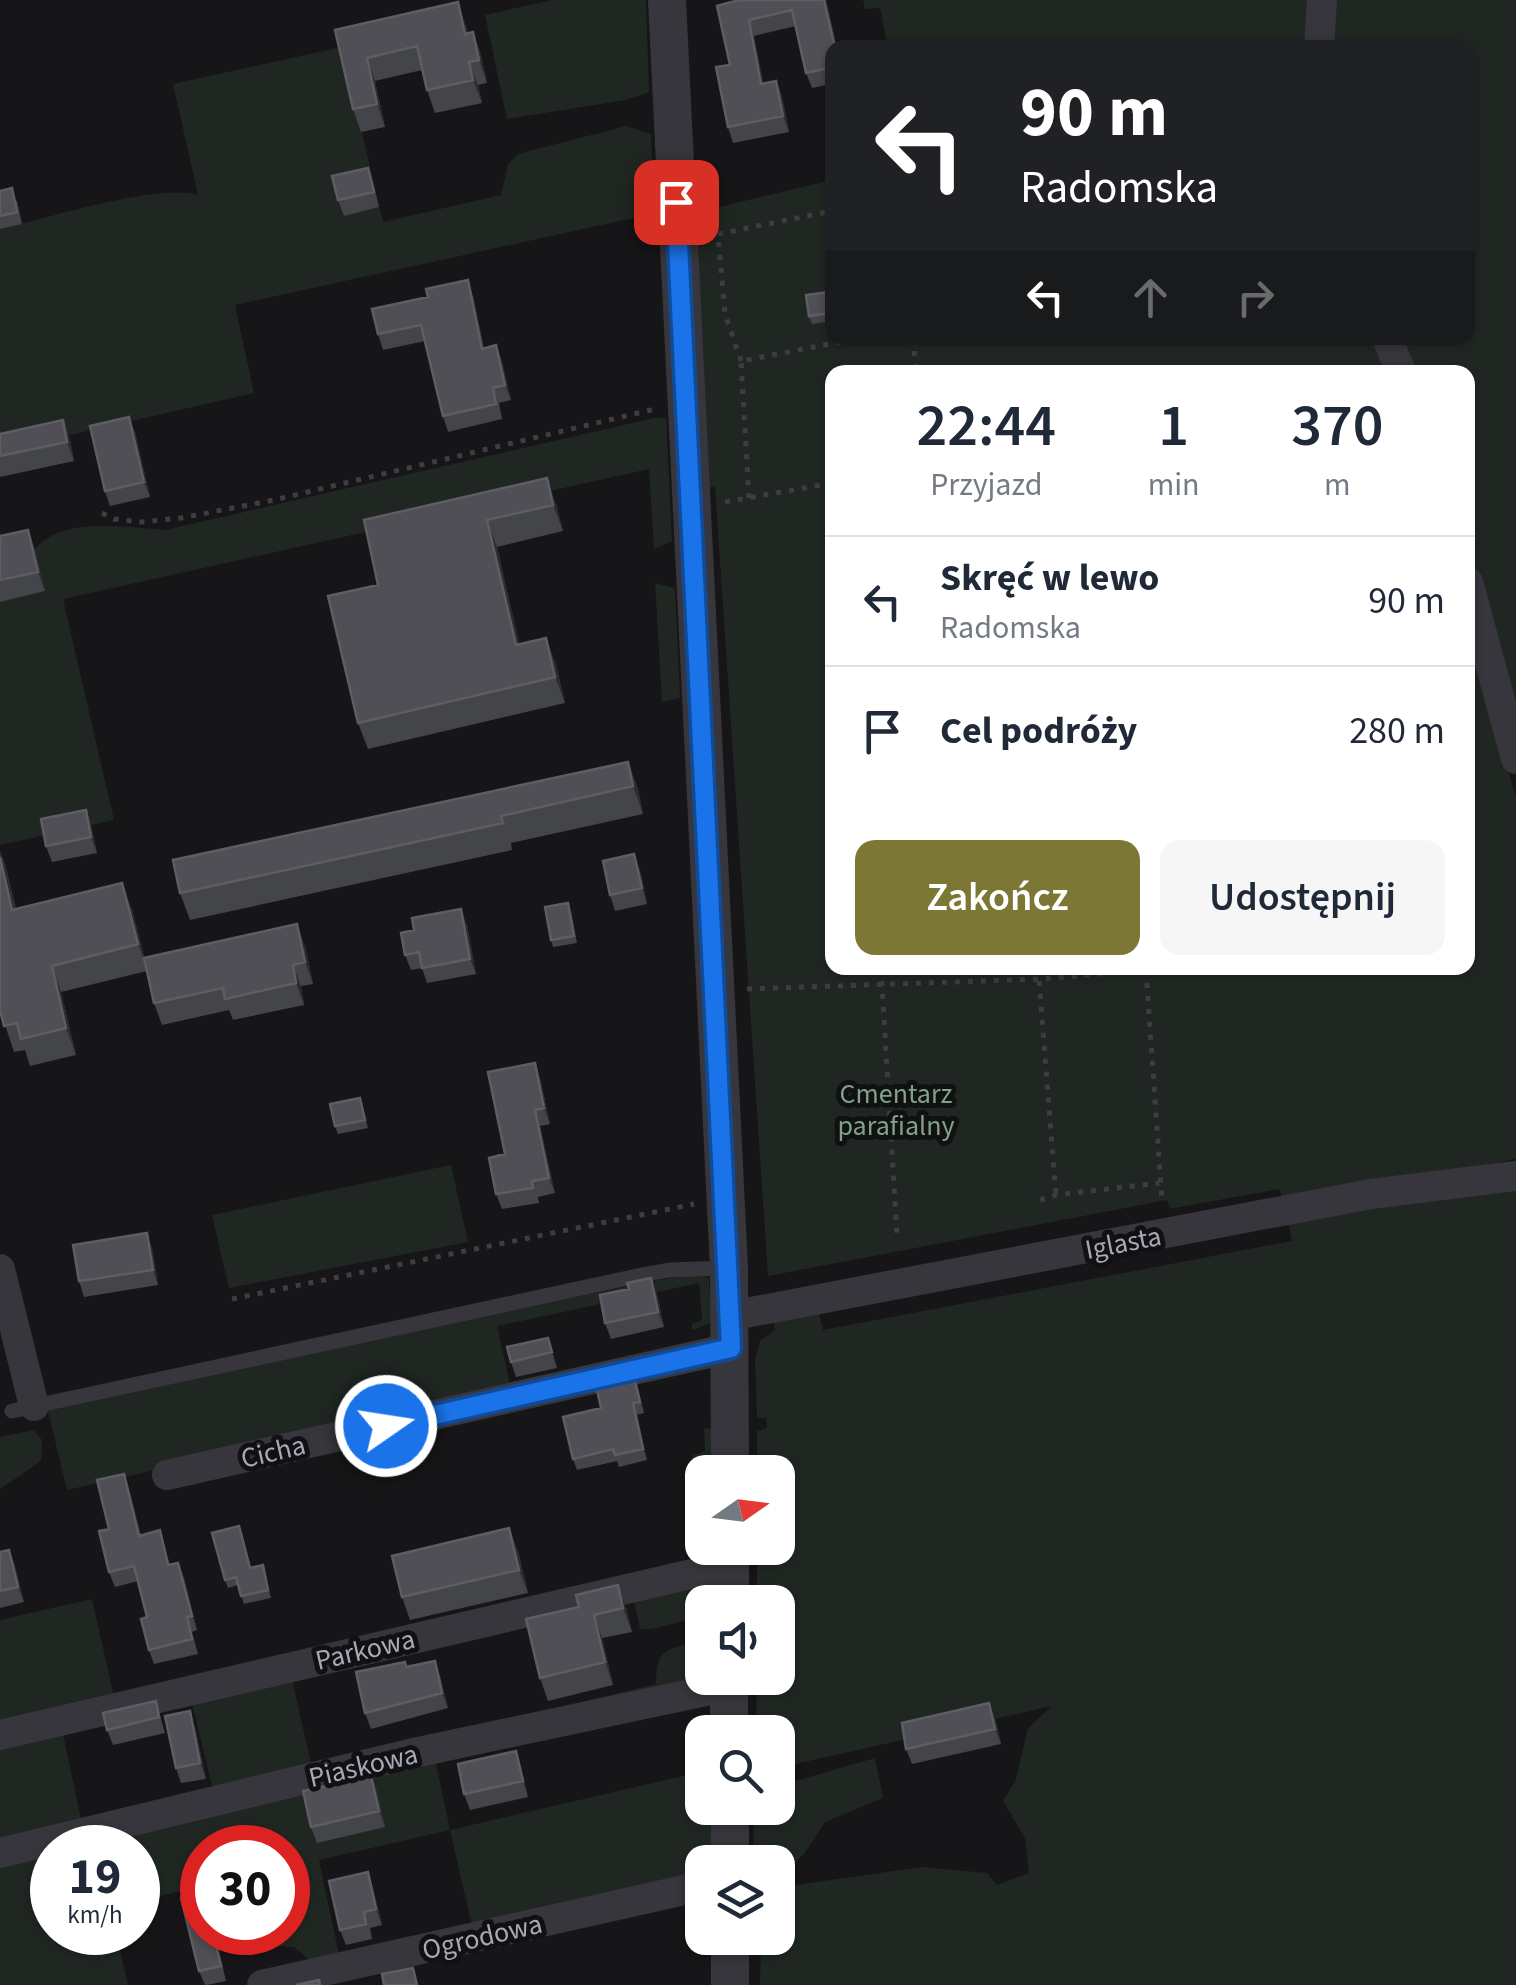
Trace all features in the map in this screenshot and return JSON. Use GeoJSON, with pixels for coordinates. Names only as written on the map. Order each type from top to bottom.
{"type":"FeatureCollection","features":[{"type":"Feature","properties":{"kind":"street"},"geometry":{"type":"LineString","coordinates":[[667,0],[729,1268],[730,1455]]}},
{"type":"Feature","properties":{"kind":"street"},"geometry":{"type":"LineString","coordinates":[[1320,40],[1322,0]]}},
{"type":"Feature","properties":{"kind":"street"},"geometry":{"type":"LineString","coordinates":[[1475,608],[1516,759]]}},
{"type":"Feature","properties":{"kind":"street","name":"Iglasta"},"geometry":{"type":"LineString","coordinates":[[731,1332],[1372,1194],[1516,1176]]}},
{"type":"Feature","properties":{"kind":"street"},"geometry":{"type":"LineString","coordinates":[[0,1269],[23,1408]]}},
{"type":"Feature","properties":{"kind":"street","name":"Cicha"},"geometry":{"type":"LineString","coordinates":[[167,1474],[731,1332]]}},
{"type":"Feature","properties":{"kind":"street","name":"Parkowa"},"geometry":{"type":"LineString","coordinates":[[0,1736],[730,1572]]}},
{"type":"Feature","properties":{"kind":"street","name":"Piaskowa"},"geometry":{"type":"LineString","coordinates":[[0,1852],[685,1692]]}},
{"type":"Feature","properties":{"kind":"street","name":"Ogrodowa"},"geometry":{"type":"LineString","coordinates":[[262,1985],[685,1890]]}},
{"type":"Feature","properties":{"kind":"street"},"geometry":{"type":"LineString","coordinates":[[730,1955],[730,1985]]}},
{"type":"Feature","properties":{"kind":"lane"},"geometry":{"type":"LineString","coordinates":[[23,1408],[624,1278],[669,1270],[729,1268]]}},
{"type":"Feature","properties":{"kind":"path"},"geometry":{"type":"LineString","coordinates":[[749,498],[741,361],[725,314],[718,234],[825,211]]}},
{"type":"Feature","properties":{"kind":"path"},"geometry":{"type":"LineString","coordinates":[[741,361],[825,345]]}},
{"type":"Feature","properties":{"kind":"path"},"geometry":{"type":"LineString","coordinates":[[102,514],[141,522],[181,518],[274,500],[653,410],[686,406]]}},
{"type":"Feature","properties":{"kind":"path"},"geometry":{"type":"LineString","coordinates":[[690,508],[714,507],[714,503],[825,484]]}},
{"type":"Feature","properties":{"kind":"path"},"geometry":{"type":"LineString","coordinates":[[881,975],[897,1236]]}},
{"type":"Feature","properties":{"kind":"path"},"geometry":{"type":"LineString","coordinates":[[1039,975],[1056,1195]]}},
{"type":"Feature","properties":{"kind":"path"},"geometry":{"type":"LineString","coordinates":[[747,989],[1082,975]]}},
{"type":"Feature","properties":{"kind":"path"},"geometry":{"type":"LineString","coordinates":[[1146,975],[1162,1201]]}},
{"type":"Feature","properties":{"kind":"path"},"geometry":{"type":"LineString","coordinates":[[1040,1200],[1159,1183]]}},
{"type":"Feature","properties":{"kind":"path"},"geometry":{"type":"LineString","coordinates":[[232,1300],[696,1204],[726,1203]]}},
{"type":"Feature","properties":{"kind":"green space"},"geometry":{"type":"Polygon","coordinates":[[[552,0],[646,0],[649,92],[626,100],[507,119],[485,15],[552,0]]]}},
{"type":"Feature","properties":{"kind":"green space"},"geometry":{"type":"Polygon","coordinates":[[[863,0],[1316,0],[1325,40],[887,40],[880,8],[865,9],[863,0]]]}},
{"type":"Feature","properties":{"kind":"green space","name":"Cmentarz parafialny"},"geometry":{"type":"Polygon","coordinates":[[[1334,0],[1516,0],[1516,728],[1475,576],[1475,365],[825,365],[825,975],[1475,975],[1475,656],[1516,798],[1516,1158],[1284,1203],[1279,1189],[1170,1209],[1167,1200],[768,1276],[715,487],[706,487],[690,214],[825,182],[825,345],[1475,345],[1475,40],[1331,40],[1334,0]]]}},
{"type":"Feature","properties":{"kind":"green space"},"geometry":{"type":"Polygon","coordinates":[[[342,47],[383,222],[501,195],[508,164],[518,154],[626,126],[651,134],[655,224],[652,233],[642,239],[638,217],[235,305],[254,393],[0,451],[0,229],[130,198],[198,195],[173,84],[342,47]]]}},
{"type":"Feature","properties":{"kind":"green space"},"geometry":{"type":"Polygon","coordinates":[[[666,418],[672,541],[654,549],[649,469],[63,599],[114,820],[0,845],[0,602],[44,591],[35,549],[47,539],[96,526],[165,530],[666,418]]]}},
{"type":"Feature","properties":{"kind":"green space"},"geometry":{"type":"Polygon","coordinates":[[[655,583],[675,588],[680,698],[662,702],[655,583]]]}},
{"type":"Feature","properties":{"kind":"green space"},"geometry":{"type":"Polygon","coordinates":[[[451,1165],[468,1242],[229,1288],[212,1215],[451,1165]]]}},
{"type":"Feature","properties":{"kind":"green space"},"geometry":{"type":"Polygon","coordinates":[[[1506,1185],[1516,1192],[1516,1985],[760,1985],[761,1955],[795,1955],[795,1885],[922,1867],[987,1873],[997,1885],[1029,1873],[1025,1838],[1003,1801],[1016,1779],[1028,1728],[1052,1706],[795,1764],[795,1715],[756,1715],[757,1695],[795,1695],[795,1585],[757,1585],[757,1565],[795,1565],[795,1455],[757,1455],[757,1431],[767,1428],[766,1418],[757,1418],[755,1360],[760,1341],[775,1330],[773,1318],[818,1310],[823,1330],[1292,1241],[1288,1220],[1506,1185]]]}},
{"type":"Feature","properties":{"kind":"green space"},"geometry":{"type":"Polygon","coordinates":[[[670,1278],[709,1278],[711,1323],[692,1330],[692,1324],[702,1320],[699,1283],[497,1326],[511,1389],[67,1490],[48,1411],[494,1313],[670,1278]]]}},
{"type":"Feature","properties":{"kind":"green space"},"geometry":{"type":"Polygon","coordinates":[[[704,1428],[711,1429],[711,1455],[693,1455],[705,1451],[704,1428]]]}},
{"type":"Feature","properties":{"kind":"green space"},"geometry":{"type":"Polygon","coordinates":[[[34,1430],[42,1440],[41,1461],[0,1489],[0,1437],[34,1430]]]}},
{"type":"Feature","properties":{"kind":"green space"},"geometry":{"type":"Polygon","coordinates":[[[712,1578],[712,1585],[685,1585],[685,1621],[662,1627],[640,1629],[633,1597],[712,1578]]]}},
{"type":"Feature","properties":{"kind":"green space"},"geometry":{"type":"Polygon","coordinates":[[[92,1599],[114,1697],[0,1724],[0,1620],[92,1599]]]}},
{"type":"Feature","properties":{"kind":"green space"},"geometry":{"type":"Polygon","coordinates":[[[685,1645],[685,1682],[465,1730],[656,1684],[660,1658],[668,1650],[685,1645]]]}},
{"type":"Feature","properties":{"kind":"green space"},"geometry":{"type":"Polygon","coordinates":[[[291,1675],[311,1764],[213,1790],[191,1699],[291,1675]]]}},
{"type":"Feature","properties":{"kind":"green space"},"geometry":{"type":"Polygon","coordinates":[[[62,1729],[81,1819],[30,1825],[30,1831],[0,1838],[0,1744],[62,1729]]]}},
{"type":"Feature","properties":{"kind":"green space"},"geometry":{"type":"Polygon","coordinates":[[[875,1758],[883,1798],[825,1822],[795,1863],[795,1845],[753,1845],[754,1825],[795,1825],[795,1781],[875,1758]]]}},
{"type":"Feature","properties":{"kind":"green space"},"geometry":{"type":"Polygon","coordinates":[[[435,1759],[450,1830],[319,1860],[339,1955],[311,1961],[304,1955],[310,1955],[310,1825],[180,1825],[180,1891],[160,1896],[160,1825],[435,1759]]]}},
{"type":"Feature","properties":{"kind":"green space"},"geometry":{"type":"Polygon","coordinates":[[[685,1776],[685,1825],[711,1825],[711,1845],[685,1845],[685,1882],[473,1930],[450,1830],[685,1776]]]}},
{"type":"Feature","properties":{"kind":"green space"},"geometry":{"type":"Polygon","coordinates":[[[30,1856],[30,1955],[121,1955],[128,1985],[0,1985],[0,1863],[30,1856]]]}},
{"type":"Feature","properties":{"kind":"building"},"geometry":{"type":"Polygon","coordinates":[[[739,0],[824,0],[833,40],[825,40],[825,69],[806,73],[792,10],[749,20],[761,84],[776,81],[783,116],[728,127],[716,67],[730,65],[717,6],[739,0]]]}},
{"type":"Feature","properties":{"kind":"building"},"geometry":{"type":"Polygon","coordinates":[[[458,2],[465,34],[473,32],[479,60],[469,62],[473,80],[427,90],[417,46],[367,58],[377,104],[353,109],[335,30],[458,2]]]}},
{"type":"Feature","properties":{"kind":"building"},"geometry":{"type":"Polygon","coordinates":[[[368,168],[374,192],[338,200],[332,176],[368,168]]]}},
{"type":"Feature","properties":{"kind":"building"},"geometry":{"type":"Polygon","coordinates":[[[12,188],[17,212],[0,216],[0,191],[12,188]]]}},
{"type":"Feature","properties":{"kind":"building"},"geometry":{"type":"Polygon","coordinates":[[[468,280],[482,349],[496,345],[505,385],[493,388],[496,404],[443,416],[421,325],[378,334],[372,309],[428,297],[426,289],[468,280]]]}},
{"type":"Feature","properties":{"kind":"building"},"geometry":{"type":"Polygon","coordinates":[[[825,293],[825,314],[809,316],[806,295],[825,293]]]}},
{"type":"Feature","properties":{"kind":"building"},"geometry":{"type":"Polygon","coordinates":[[[129,417],[144,482],[105,491],[90,426],[129,417]]]}},
{"type":"Feature","properties":{"kind":"building"},"geometry":{"type":"Polygon","coordinates":[[[63,420],[67,442],[0,456],[0,434],[63,420]]]}},
{"type":"Feature","properties":{"kind":"building"},"geometry":{"type":"Polygon","coordinates":[[[547,478],[553,505],[487,520],[516,645],[546,638],[555,677],[358,723],[328,596],[378,585],[364,520],[547,478]]]}},
{"type":"Feature","properties":{"kind":"building"},"geometry":{"type":"Polygon","coordinates":[[[28,530],[38,572],[0,580],[0,536],[28,530]]]}},
{"type":"Feature","properties":{"kind":"building"},"geometry":{"type":"Polygon","coordinates":[[[628,762],[633,786],[501,816],[503,823],[180,893],[173,860],[628,762]]]}},
{"type":"Feature","properties":{"kind":"building"},"geometry":{"type":"Polygon","coordinates":[[[86,810],[91,837],[46,846],[41,819],[86,810]]]}},
{"type":"Feature","properties":{"kind":"building"},"geometry":{"type":"Polygon","coordinates":[[[634,854],[642,888],[610,895],[603,861],[634,854]]]}},
{"type":"Feature","properties":{"kind":"building"},"geometry":{"type":"Polygon","coordinates":[[[0,857],[12,910],[122,883],[138,944],[52,966],[66,1028],[21,1039],[17,1023],[4,1026],[0,1010],[0,857]]]}},
{"type":"Feature","properties":{"kind":"building"},"geometry":{"type":"Polygon","coordinates":[[[568,903],[574,936],[551,940],[545,907],[568,903]]]}},
{"type":"Feature","properties":{"kind":"building"},"geometry":{"type":"Polygon","coordinates":[[[461,909],[470,959],[422,968],[419,952],[405,955],[401,933],[414,930],[412,918],[461,909]]]}},
{"type":"Feature","properties":{"kind":"building"},"geometry":{"type":"Polygon","coordinates":[[[297,924],[305,962],[293,965],[296,983],[225,999],[223,988],[154,1003],[144,958],[297,924]]]}},
{"type":"Feature","properties":{"kind":"building"},"geometry":{"type":"Polygon","coordinates":[[[535,1063],[544,1108],[535,1110],[549,1178],[532,1181],[533,1188],[496,1194],[489,1158],[505,1154],[488,1072],[535,1063]]]}},
{"type":"Feature","properties":{"kind":"building"},"geometry":{"type":"Polygon","coordinates":[[[360,1098],[365,1120],[335,1126],[330,1104],[360,1098]]]}},
{"type":"Feature","properties":{"kind":"building"},"geometry":{"type":"Polygon","coordinates":[[[147,1233],[153,1270],[79,1281],[73,1245],[147,1233]]]}},
{"type":"Feature","properties":{"kind":"building"},"geometry":{"type":"Polygon","coordinates":[[[651,1278],[658,1312],[605,1323],[600,1295],[629,1289],[627,1283],[651,1278]]]}},
{"type":"Feature","properties":{"kind":"building"},"geometry":{"type":"Polygon","coordinates":[[[548,1338],[552,1352],[511,1362],[507,1347],[548,1338]]]}},
{"type":"Feature","properties":{"kind":"building"},"geometry":{"type":"Polygon","coordinates":[[[634,1377],[640,1402],[633,1403],[643,1449],[615,1455],[613,1449],[573,1459],[563,1417],[601,1408],[596,1385],[634,1377]]]}},
{"type":"Feature","properties":{"kind":"building"},"geometry":{"type":"Polygon","coordinates":[[[124,1474],[139,1536],[160,1530],[168,1565],[178,1563],[192,1616],[187,1617],[192,1639],[149,1650],[141,1619],[147,1617],[134,1566],[109,1572],[99,1531],[109,1529],[97,1480],[124,1474]]]}},
{"type":"Feature","properties":{"kind":"building"},"geometry":{"type":"Polygon","coordinates":[[[239,1526],[250,1568],[263,1565],[268,1590],[241,1596],[236,1577],[225,1580],[212,1533],[239,1526]]]}},
{"type":"Feature","properties":{"kind":"building"},"geometry":{"type":"Polygon","coordinates":[[[509,1528],[519,1570],[402,1597],[392,1556],[509,1528]]]}},
{"type":"Feature","properties":{"kind":"building"},"geometry":{"type":"Polygon","coordinates":[[[9,1550],[18,1587],[0,1591],[0,1552],[9,1550]]]}},
{"type":"Feature","properties":{"kind":"building"},"geometry":{"type":"Polygon","coordinates":[[[618,1585],[623,1608],[594,1615],[605,1662],[540,1678],[526,1619],[579,1607],[576,1595],[618,1585]]]}},
{"type":"Feature","properties":{"kind":"building"},"geometry":{"type":"Polygon","coordinates":[[[435,1661],[442,1693],[365,1713],[356,1672],[405,1662],[406,1667],[435,1661]]]}},
{"type":"Feature","properties":{"kind":"building"},"geometry":{"type":"Polygon","coordinates":[[[156,1701],[159,1717],[107,1730],[103,1713],[156,1701]]]}},
{"type":"Feature","properties":{"kind":"building"},"geometry":{"type":"Polygon","coordinates":[[[989,1703],[995,1729],[906,1749],[902,1723],[989,1703]]]}},
{"type":"Feature","properties":{"kind":"building"},"geometry":{"type":"Polygon","coordinates":[[[190,1711],[200,1763],[176,1768],[165,1716],[190,1711]]]}},
{"type":"Feature","properties":{"kind":"building"},"geometry":{"type":"Polygon","coordinates":[[[516,1751],[523,1781],[464,1794],[458,1764],[516,1751]]]}},
{"type":"Feature","properties":{"kind":"building"},"geometry":{"type":"Polygon","coordinates":[[[371,1776],[379,1811],[311,1827],[303,1791],[371,1776]]]}},
{"type":"Feature","properties":{"kind":"building"},"geometry":{"type":"Polygon","coordinates":[[[368,1872],[376,1909],[364,1912],[366,1924],[340,1930],[329,1881],[368,1872]]]}},
{"type":"Feature","properties":{"kind":"building"},"geometry":{"type":"Polygon","coordinates":[[[195,1955],[218,1955],[221,1966],[199,1971],[195,1955]]]}},
{"type":"Feature","properties":{"kind":"building"},"geometry":{"type":"Polygon","coordinates":[[[413,1968],[417,1985],[384,1985],[382,1974],[413,1968]]]}},
{"type":"Feature","properties":{"kind":"route"},"geometry":{"type":"LineString","coordinates":[[386,1426],[731,1348],[676,202]]}}]}
